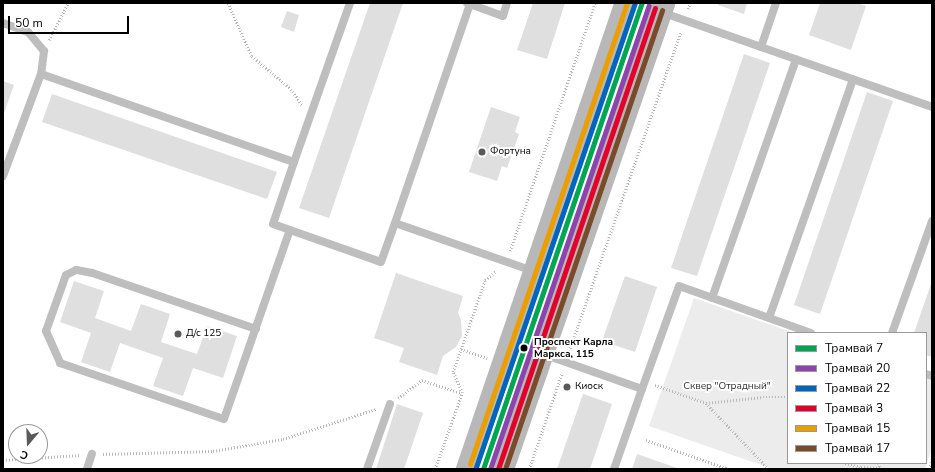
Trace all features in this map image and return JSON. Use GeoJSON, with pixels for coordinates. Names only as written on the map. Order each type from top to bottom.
{"type":"FeatureCollection","features":[{"type":"Feature","properties":{"kind":"main road"},"geometry":{"type":"LineString","coordinates":[[467,469],[626,3]]}},
{"type":"Feature","properties":{"kind":"main road"},"geometry":{"type":"LineString","coordinates":[[503,469],[662,8]]}},
{"type":"Feature","properties":{"kind":"lane"},"geometry":{"type":"LineString","coordinates":[[350,3],[273,224],[381,262],[469,3],[502,16],[507,3]]}},
{"type":"Feature","properties":{"kind":"lane"},"geometry":{"type":"LineString","coordinates":[[761,47],[776,3]]}},
{"type":"Feature","properties":{"kind":"lane"},"geometry":{"type":"LineString","coordinates":[[662,8],[684,20],[932,106]]}},
{"type":"Feature","properties":{"kind":"lane"},"geometry":{"type":"LineString","coordinates":[[3,23],[28,32],[44,51],[41,74],[3,176]]}},
{"type":"Feature","properties":{"kind":"lane"},"geometry":{"type":"LineString","coordinates":[[712,298],[796,59]]}},
{"type":"Feature","properties":{"kind":"lane"},"geometry":{"type":"LineString","coordinates":[[41,74],[294,162]]}},
{"type":"Feature","properties":{"kind":"lane"},"geometry":{"type":"LineString","coordinates":[[769,318],[853,79]]}},
{"type":"Feature","properties":{"kind":"lane"},"geometry":{"type":"LineString","coordinates":[[892,332],[932,221]]}},
{"type":"Feature","properties":{"kind":"lane"},"geometry":{"type":"LineString","coordinates":[[395,223],[534,271]]}},
{"type":"Feature","properties":{"kind":"lane"},"geometry":{"type":"LineString","coordinates":[[256,329],[92,273],[76,270],[66,274],[46,331],[60,363],[224,419],[256,329],[290,230]]}},
{"type":"Feature","properties":{"kind":"lane"},"geometry":{"type":"LineString","coordinates":[[614,469],[679,286],[808,332]]}},
{"type":"Feature","properties":{"kind":"lane"},"geometry":{"type":"LineString","coordinates":[[543,354],[644,385]]}},
{"type":"Feature","properties":{"kind":"lane"},"geometry":{"type":"LineString","coordinates":[[367,469],[390,404]]}},
{"type":"Feature","properties":{"kind":"lane"},"geometry":{"type":"LineString","coordinates":[[86,469],[92,454]]}},
{"type":"Feature","properties":{"kind":"path"},"geometry":{"type":"LineString","coordinates":[[44,51],[68,3]]}},
{"type":"Feature","properties":{"kind":"path"},"geometry":{"type":"LineString","coordinates":[[228,3],[252,56],[291,89],[310,117]]}},
{"type":"Feature","properties":{"kind":"path"},"geometry":{"type":"LineString","coordinates":[[435,469],[462,393],[453,372],[485,280],[507,262],[595,3]]}},
{"type":"Feature","properties":{"kind":"path"},"geometry":{"type":"LineString","coordinates":[[529,469],[690,3]]}},
{"type":"Feature","properties":{"kind":"path"},"geometry":{"type":"LineString","coordinates":[[3,460],[92,454],[213,451],[284,438],[390,404],[422,380],[462,393]]}},
{"type":"Feature","properties":{"kind":"path"},"geometry":{"type":"LineString","coordinates":[[644,385],[706,402],[763,397],[787,397]]}},
{"type":"Feature","properties":{"kind":"path"},"geometry":{"type":"LineString","coordinates":[[706,402],[769,469]]}},
{"type":"Feature","properties":{"kind":"path"},"geometry":{"type":"LineString","coordinates":[[646,440],[729,469]]}},
{"type":"Feature","properties":{"kind":"path"},"geometry":{"type":"LineString","coordinates":[[929,469],[932,460]]}},
{"type":"Feature","properties":{"kind":"path"},"geometry":{"type":"LineString","coordinates":[[848,464],[862,468],[880,469]]}},
{"type":"Feature","properties":{"kind":"green space","name":"Сквер \"Отрадный\""},"geometry":{"type":"Polygon","coordinates":[[[694,298],[791,332],[787,332],[787,464],[927,464],[925,469],[773,469],[649,426],[694,298]]]}},
{"type":"Feature","properties":{"kind":"green space","name":"Сквер \"Отрадный\""},"geometry":{"type":"Polygon","coordinates":[[[927,378],[932,381],[932,448],[927,463],[927,378]]]}},
{"type":"Feature","properties":{"kind":"building"},"geometry":{"type":"Polygon","coordinates":[[[370,3],[403,3],[329,218],[299,208],[370,3]]]}},
{"type":"Feature","properties":{"kind":"building"},"geometry":{"type":"Polygon","coordinates":[[[533,3],[565,3],[547,59],[517,50],[533,3]]]}},
{"type":"Feature","properties":{"kind":"building"},"geometry":{"type":"Polygon","coordinates":[[[718,3],[747,3],[744,14],[718,5],[718,3]]]}},
{"type":"Feature","properties":{"kind":"building"},"geometry":{"type":"Polygon","coordinates":[[[820,3],[857,3],[866,6],[851,50],[809,35],[820,3]]]}},
{"type":"Feature","properties":{"kind":"building"},"geometry":{"type":"Polygon","coordinates":[[[287,11],[299,15],[294,32],[281,27],[287,11]]]}},
{"type":"Feature","properties":{"kind":"building"},"geometry":{"type":"Polygon","coordinates":[[[744,54],[770,63],[697,276],[671,268],[744,54]]]}},
{"type":"Feature","properties":{"kind":"building"},"geometry":{"type":"Polygon","coordinates":[[[3,81],[14,85],[3,116],[3,81]]]}},
{"type":"Feature","properties":{"kind":"building"},"geometry":{"type":"Polygon","coordinates":[[[867,92],[893,101],[820,314],[794,305],[867,92]]]}},
{"type":"Feature","properties":{"kind":"building"},"geometry":{"type":"Polygon","coordinates":[[[52,94],[277,172],[267,199],[42,122],[52,94]]]}},
{"type":"Feature","properties":{"kind":"building"},"geometry":{"type":"Polygon","coordinates":[[[491,107],[520,117],[515,132],[519,134],[507,168],[502,166],[497,181],[469,172],[491,107]]]}},
{"type":"Feature","properties":{"kind":"building"},"geometry":{"type":"Polygon","coordinates":[[[396,273],[463,296],[458,313],[461,320],[462,336],[456,347],[443,356],[437,375],[399,362],[404,348],[374,338],[396,273]]]}},
{"type":"Feature","properties":{"kind":"building"},"geometry":{"type":"Polygon","coordinates":[[[625,276],[657,287],[635,352],[602,341],[625,276]]]}},
{"type":"Feature","properties":{"kind":"building"},"geometry":{"type":"Polygon","coordinates":[[[74,281],[104,291],[95,318],[131,331],[141,304],[170,314],[161,342],[197,354],[207,326],[237,336],[223,378],[193,368],[183,396],[153,386],[163,358],[120,343],[110,372],[81,362],[91,333],[60,322],[74,281]]]}},
{"type":"Feature","properties":{"kind":"building"},"geometry":{"type":"Polygon","coordinates":[[[932,281],[932,357],[927,355],[927,332],[914,332],[932,281]]]}},
{"type":"Feature","properties":{"kind":"building","name":"Киоск"},"geometry":{"type":"Polygon","coordinates":[[[565,382],[572,384],[569,392],[562,389],[565,382]]]}},
{"type":"Feature","properties":{"kind":"building"},"geometry":{"type":"Polygon","coordinates":[[[583,394],[612,404],[590,469],[557,469],[583,394]]]}},
{"type":"Feature","properties":{"kind":"building"},"geometry":{"type":"Polygon","coordinates":[[[397,404],[423,413],[404,469],[376,469],[397,404]]]}},
{"type":"Feature","properties":{"kind":"building"},"geometry":{"type":"Polygon","coordinates":[[[637,454],[680,469],[632,469],[637,454]]]}},
{"type":"Feature","properties":{"kind":"tram line","name":"15"},"geometry":{"type":"LineString","coordinates":[[470,464],[627,3]]}},
{"type":"Feature","properties":{"kind":"tram line","name":"22"},"geometry":{"type":"LineString","coordinates":[[476,467],[635,3]]}},
{"type":"Feature","properties":{"kind":"tram line","name":"7"},"geometry":{"type":"LineString","coordinates":[[483,469],[642,3]]}},
{"type":"Feature","properties":{"kind":"tram line","name":"20"},"geometry":{"type":"LineString","coordinates":[[490,469],[649,5]]}},
{"type":"Feature","properties":{"kind":"tram line","name":"3"},"geometry":{"type":"LineString","coordinates":[[498,469],[655,8]]}},
{"type":"Feature","properties":{"kind":"tram line","name":"17"},"geometry":{"type":"LineString","coordinates":[[505,469],[662,10]]}},
{"type":"Feature","properties":{"kind":"place","name":"Фортуна"},"geometry":{"type":"Point","coordinates":[482,152]}},
{"type":"Feature","properties":{"kind":"place","name":"Д/с 125"},"geometry":{"type":"Point","coordinates":[178,334]}},
{"type":"Feature","properties":{"kind":"place","name":"Проспект Карла Маркса, 115"},"geometry":{"type":"Point","coordinates":[524,348]}},
{"type":"Feature","properties":{"kind":"place","name":"Киоск"},"geometry":{"type":"Point","coordinates":[567,387]}}]}
